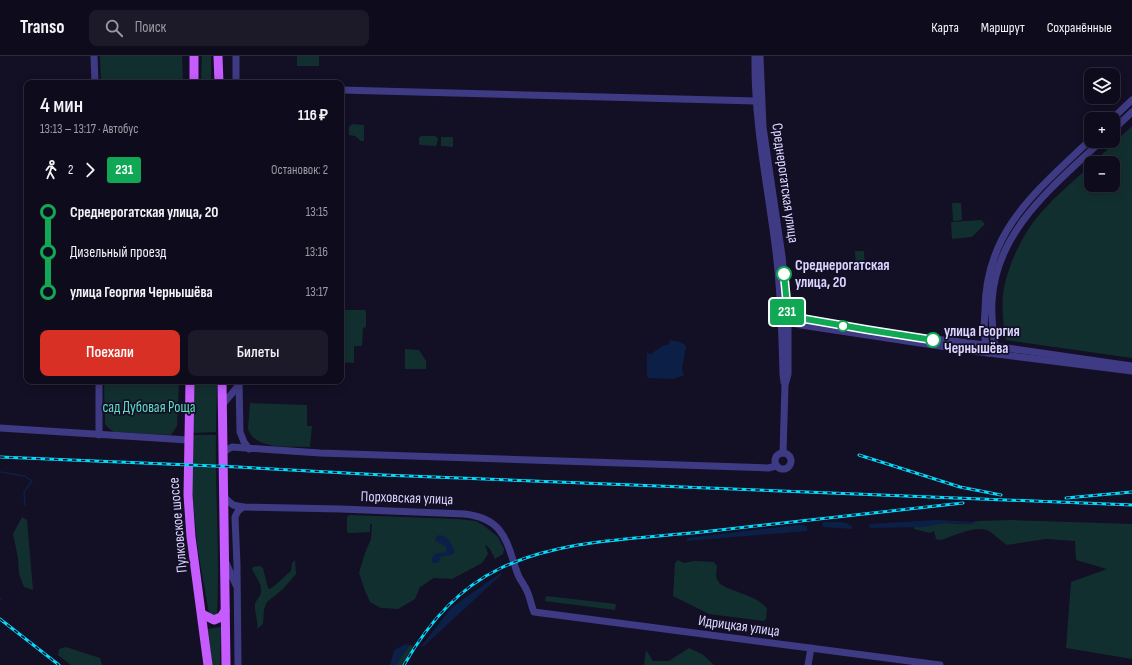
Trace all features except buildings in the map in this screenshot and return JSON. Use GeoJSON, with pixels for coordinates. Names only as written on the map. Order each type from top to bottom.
{"type":"FeatureCollection","features":[{"type":"Feature","properties":{"kind":"main road"},"geometry":{"type":"LineString","coordinates":[[194,56],[194,80]]}},
{"type":"Feature","properties":{"kind":"main road"},"geometry":{"type":"LineString","coordinates":[[218,56],[219,80]]}},
{"type":"Feature","properties":{"kind":"main road","name":"Пулковское шоссе"},"geometry":{"type":"LineString","coordinates":[[190,384],[187,482],[190,524],[208,665]]}},
{"type":"Feature","properties":{"kind":"main road"},"geometry":{"type":"LineString","coordinates":[[222,384],[226,665]]}},
{"type":"Feature","properties":{"kind":"main road"},"geometry":{"type":"LineString","coordinates":[[202,614],[211,620],[214,620],[221,617],[225,611]]}},
{"type":"Feature","properties":{"kind":"street"},"geometry":{"type":"LineString","coordinates":[[94,56],[95,80]]}},
{"type":"Feature","properties":{"kind":"street"},"geometry":{"type":"LineString","coordinates":[[236,56],[236,80]]}},
{"type":"Feature","properties":{"kind":"street","name":"Среднерогатская улица"},"geometry":{"type":"LineString","coordinates":[[754,56],[760,148],[786,320]]}},
{"type":"Feature","properties":{"kind":"street","name":"Среднерогатская улица"},"geometry":{"type":"LineString","coordinates":[[760,56],[764,134],[782,256],[786,320],[788,374],[785,385],[783,453]]}},
{"type":"Feature","properties":{"kind":"street"},"geometry":{"type":"LineString","coordinates":[[344,90],[756,100]]}},
{"type":"Feature","properties":{"kind":"street"},"geometry":{"type":"LineString","coordinates":[[1119,112],[1132,100]]}},
{"type":"Feature","properties":{"kind":"street"},"geometry":{"type":"LineString","coordinates":[[1120,123],[1132,112]]}},
{"type":"Feature","properties":{"kind":"street"},"geometry":{"type":"LineString","coordinates":[[989,353],[986,346],[984,301],[992,263],[1003,237],[1015,217],[1029,199],[1084,146]]}},
{"type":"Feature","properties":{"kind":"street"},"geometry":{"type":"LineString","coordinates":[[989,353],[994,347],[992,317],[994,288],[1002,260],[1011,239],[1018,226],[1034,205],[1094,148]]}},
{"type":"Feature","properties":{"kind":"street"},"geometry":{"type":"LineString","coordinates":[[786,320],[1132,366]]}},
{"type":"Feature","properties":{"kind":"street"},"geometry":{"type":"LineString","coordinates":[[786,320],[989,353],[1132,371]]}},
{"type":"Feature","properties":{"kind":"street"},"geometry":{"type":"LineString","coordinates":[[99,384],[99,435]]}},
{"type":"Feature","properties":{"kind":"street"},"geometry":{"type":"LineString","coordinates":[[223,404],[238,384]]}},
{"type":"Feature","properties":{"kind":"street"},"geometry":{"type":"LineString","coordinates":[[239,384],[240,432],[249,449]]}},
{"type":"Feature","properties":{"kind":"street"},"geometry":{"type":"LineString","coordinates":[[0,428],[188,440]]}},
{"type":"Feature","properties":{"kind":"street"},"geometry":{"type":"LineString","coordinates":[[223,452],[232,447],[320,453],[768,468],[777,466]]}},
{"type":"Feature","properties":{"kind":"street","name":"Среднерогатская улица"},"geometry":{"type":"LineString","coordinates":[[779,454],[787,454],[790,458],[790,464],[785,468],[780,468],[777,466],[775,462],[776,457],[779,454]]}},
{"type":"Feature","properties":{"kind":"street","name":"Порховская улица"},"geometry":{"type":"LineString","coordinates":[[223,496],[233,505],[243,508],[341,509],[481,516],[493,524],[502,534],[509,548],[518,574],[528,593],[534,612]]}},
{"type":"Feature","properties":{"kind":"street"},"geometry":{"type":"LineString","coordinates":[[238,665],[235,517],[243,508]]}},
{"type":"Feature","properties":{"kind":"street"},"geometry":{"type":"LineString","coordinates":[[225,560],[237,589]]}},
{"type":"Feature","properties":{"kind":"street","name":"Идрицкая улица"},"geometry":{"type":"LineString","coordinates":[[534,612],[940,665]]}},
{"type":"Feature","properties":{"kind":"street"},"geometry":{"type":"LineString","coordinates":[[808,665],[810,648]]}},
{"type":"Feature","properties":{"kind":"green space"},"geometry":{"type":"Polygon","coordinates":[[[100,56],[182,56],[183,80],[101,80],[100,56]]]}},
{"type":"Feature","properties":{"kind":"green space"},"geometry":{"type":"Polygon","coordinates":[[[202,56],[211,56],[211,80],[201,80],[202,56]]]}},
{"type":"Feature","properties":{"kind":"green space"},"geometry":{"type":"Polygon","coordinates":[[[297,56],[319,56],[319,66],[297,66],[297,56]]]}},
{"type":"Feature","properties":{"kind":"green space"},"geometry":{"type":"Polygon","coordinates":[[[352,124],[364,125],[364,141],[361,141],[355,136],[349,135],[349,127],[352,124]]]}},
{"type":"Feature","properties":{"kind":"green space"},"geometry":{"type":"Polygon","coordinates":[[[1132,126],[1132,358],[1006,340],[1003,314],[1004,288],[1009,269],[1022,239],[1046,208],[1084,171],[1084,192],[1120,192],[1120,156],[1100,156],[1109,148],[1120,148],[1120,137],[1132,126]]]}},
{"type":"Feature","properties":{"kind":"green space"},"geometry":{"type":"Polygon","coordinates":[[[421,136],[435,136],[438,138],[436,146],[419,144],[419,138],[421,136]]]}},
{"type":"Feature","properties":{"kind":"green space"},"geometry":{"type":"Polygon","coordinates":[[[441,137],[453,137],[453,147],[441,146],[441,137]]]}},
{"type":"Feature","properties":{"kind":"green space"},"geometry":{"type":"Polygon","coordinates":[[[952,203],[961,203],[962,220],[953,221],[952,203]]]}},
{"type":"Feature","properties":{"kind":"green space"},"geometry":{"type":"Polygon","coordinates":[[[981,220],[985,224],[972,237],[952,239],[951,222],[981,220]]]}},
{"type":"Feature","properties":{"kind":"green space"},"geometry":{"type":"Polygon","coordinates":[[[855,251],[864,251],[865,267],[856,267],[855,251]]]}},
{"type":"Feature","properties":{"kind":"green space"},"geometry":{"type":"Polygon","coordinates":[[[344,310],[365,310],[366,327],[363,328],[362,346],[354,346],[354,363],[344,362],[344,310]]]}},
{"type":"Feature","properties":{"kind":"green space"},"geometry":{"type":"Polygon","coordinates":[[[405,349],[419,350],[426,361],[426,369],[405,369],[405,349]]]}},
{"type":"Feature","properties":{"kind":"green space","name":"сад Дубовая Роща"},"geometry":{"type":"Polygon","coordinates":[[[104,384],[179,384],[177,426],[171,435],[114,432],[105,424],[104,384]]]}},
{"type":"Feature","properties":{"kind":"green space"},"geometry":{"type":"Polygon","coordinates":[[[194,384],[217,384],[216,432],[192,433],[194,384]]]}},
{"type":"Feature","properties":{"kind":"green space"},"geometry":{"type":"Polygon","coordinates":[[[250,403],[307,405],[307,426],[312,426],[310,447],[275,446],[258,441],[252,436],[248,429],[250,403]]]}},
{"type":"Feature","properties":{"kind":"green space"},"geometry":{"type":"Polygon","coordinates":[[[192,435],[216,435],[218,569],[216,616],[209,613],[198,551],[192,493],[192,435]]]}},
{"type":"Feature","properties":{"kind":"green space"},"geometry":{"type":"Polygon","coordinates":[[[349,515],[476,521],[498,537],[504,549],[503,554],[495,559],[490,549],[485,544],[488,554],[482,563],[452,579],[434,578],[420,587],[415,599],[398,609],[381,608],[370,602],[359,573],[371,539],[372,524],[370,524],[370,532],[349,533],[347,532],[347,517],[349,515]]]}},
{"type":"Feature","properties":{"kind":"green space"},"geometry":{"type":"Polygon","coordinates":[[[22,517],[27,520],[33,590],[24,587],[19,574],[18,558],[13,534],[22,517]]]}},
{"type":"Feature","properties":{"kind":"green space"},"geometry":{"type":"Polygon","coordinates":[[[1012,520],[1132,524],[1132,659],[1066,648],[1071,582],[1107,569],[1076,560],[1075,541],[1046,539],[1007,545],[992,533],[982,529],[970,530],[941,540],[936,539],[934,531],[930,533],[914,529],[914,527],[941,523],[974,524],[974,522],[978,521],[1012,520]]]}},
{"type":"Feature","properties":{"kind":"green space"},"geometry":{"type":"Polygon","coordinates":[[[295,560],[296,574],[283,589],[267,602],[264,609],[263,624],[257,629],[255,604],[260,595],[261,587],[252,569],[253,567],[260,566],[263,568],[268,588],[270,589],[291,571],[292,563],[295,560]]]}},
{"type":"Feature","properties":{"kind":"green space"},"geometry":{"type":"Polygon","coordinates":[[[678,560],[684,563],[694,561],[714,562],[717,566],[716,576],[720,583],[725,587],[747,595],[762,603],[767,609],[766,619],[764,621],[709,614],[673,596],[675,563],[678,560]]]}},
{"type":"Feature","properties":{"kind":"green space"},"geometry":{"type":"Polygon","coordinates":[[[546,596],[616,604],[615,610],[545,601],[546,596]]]}},
{"type":"Feature","properties":{"kind":"green space"},"geometry":{"type":"Polygon","coordinates":[[[221,627],[220,665],[212,665],[208,629],[221,627]]]}},
{"type":"Feature","properties":{"kind":"green space"},"geometry":{"type":"Polygon","coordinates":[[[410,645],[414,646],[402,665],[397,665],[399,660],[410,645]]]}},
{"type":"Feature","properties":{"kind":"green space"},"geometry":{"type":"Polygon","coordinates":[[[66,647],[100,658],[102,665],[71,665],[58,655],[59,649],[66,647]]]}},
{"type":"Feature","properties":{"kind":"green space"},"geometry":{"type":"Polygon","coordinates":[[[689,648],[702,654],[714,665],[644,665],[646,650],[653,661],[669,661],[689,648]]]}},
{"type":"Feature","properties":{"kind":"water"},"geometry":{"type":"Polygon","coordinates":[[[670,340],[681,343],[686,347],[682,369],[684,375],[673,379],[648,378],[647,353],[651,354],[662,346],[669,344],[670,340]]]}},
{"type":"Feature","properties":{"kind":"water"},"geometry":{"type":"Polygon","coordinates":[[[937,520],[974,522],[974,524],[944,523],[926,527],[869,528],[870,524],[937,520]]]}},
{"type":"Feature","properties":{"kind":"water"},"geometry":{"type":"Polygon","coordinates":[[[823,522],[847,523],[852,526],[852,529],[823,527],[823,522]]]}},
{"type":"Feature","properties":{"kind":"water"},"geometry":{"type":"Polygon","coordinates":[[[796,525],[807,527],[807,531],[687,541],[687,538],[796,525]]]}},
{"type":"Feature","properties":{"kind":"water"},"geometry":{"type":"Polygon","coordinates":[[[439,535],[447,538],[455,552],[454,554],[441,557],[438,563],[432,563],[432,558],[435,554],[444,553],[446,551],[446,547],[435,540],[439,535]]]}},
{"type":"Feature","properties":{"kind":"water"},"geometry":{"type":"Polygon","coordinates":[[[501,573],[502,574],[420,648],[452,607],[501,573]]]}},
{"type":"Feature","properties":{"kind":"water"},"geometry":{"type":"Polygon","coordinates":[[[406,644],[410,645],[397,665],[390,665],[394,650],[406,644]]]}},
{"type":"Feature","properties":{"kind":"waterway"},"geometry":{"type":"LineString","coordinates":[[0,472],[25,476],[32,481],[24,492],[25,505]]}},
{"type":"Feature","properties":{"kind":"railway"},"geometry":{"type":"LineString","coordinates":[[859,455],[960,487],[1001,495]]}},
{"type":"Feature","properties":{"kind":"railway"},"geometry":{"type":"LineString","coordinates":[[0,457],[383,475],[1132,505]]}},
{"type":"Feature","properties":{"kind":"railway"},"geometry":{"type":"LineString","coordinates":[[1066,498],[1132,492]]}},
{"type":"Feature","properties":{"kind":"railway"},"geometry":{"type":"LineString","coordinates":[[404,665],[433,622],[470,587],[499,569],[523,559],[547,552],[599,542],[735,529],[963,503]]}},
{"type":"Feature","properties":{"kind":"railway"},"geometry":{"type":"LineString","coordinates":[[0,619],[59,665]]}},
{"type":"Feature","properties":{"kind":"bus line","name":"231"},"geometry":{"type":"LineString","coordinates":[[784,274],[788,316],[933,340]]}},
{"type":"Feature","properties":{"kind":"place","name":"Среднерогатская улица, 20"},"geometry":{"type":"Point","coordinates":[784,274]}},
{"type":"Feature","properties":{"kind":"place","name":"улица Георгия Чернышёва"},"geometry":{"type":"Point","coordinates":[933,340]}}]}
